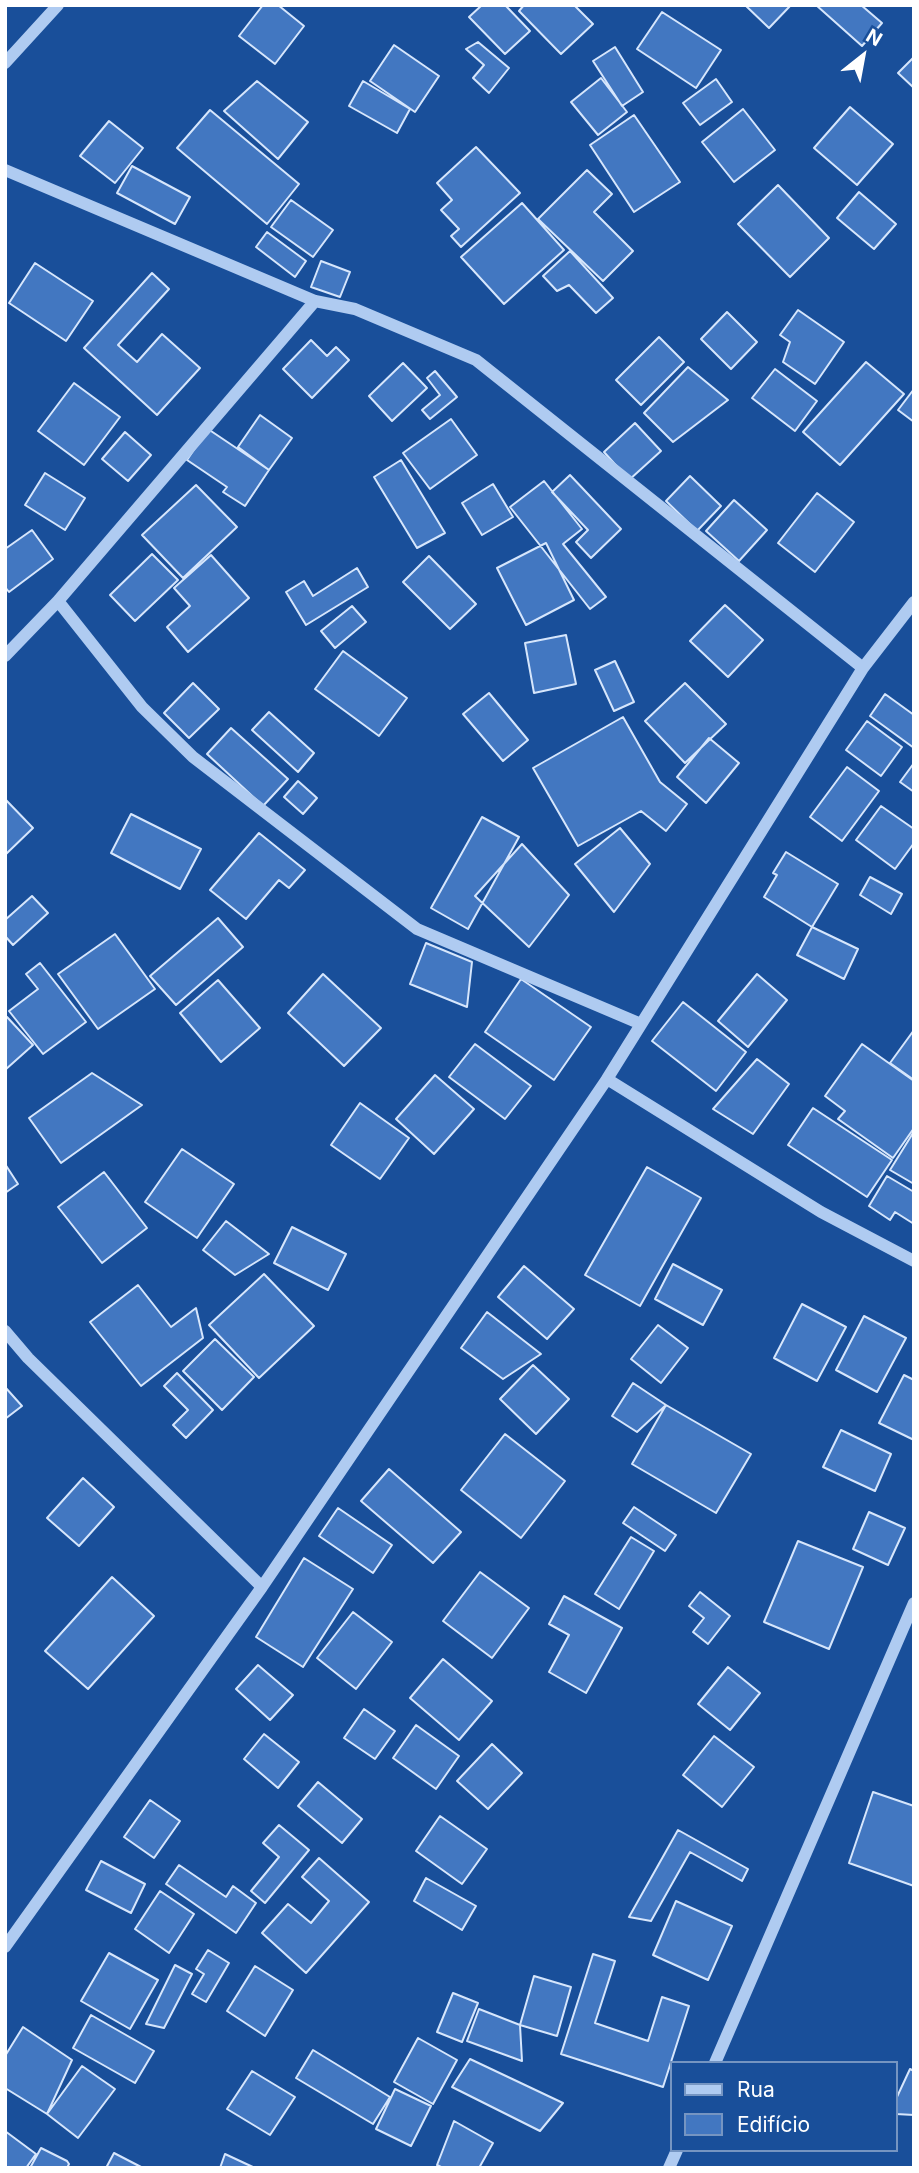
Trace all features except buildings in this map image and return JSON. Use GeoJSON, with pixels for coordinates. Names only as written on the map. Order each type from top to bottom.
{"type":"FeatureCollection","features":[{"type":"Feature","properties":{"kind":"street"},"geometry":{"type":"LineString","coordinates":[[5,64],[58,5]]}},
{"type":"Feature","properties":{"kind":"street"},"geometry":{"type":"LineString","coordinates":[[5,170],[315,301],[355,309],[476,360],[863,668]]}},
{"type":"Feature","properties":{"kind":"street"},"geometry":{"type":"LineString","coordinates":[[5,656],[58,601],[315,301]]}},
{"type":"Feature","properties":{"kind":"street"},"geometry":{"type":"LineString","coordinates":[[58,601],[142,707],[193,757],[417,929],[641,1024]]}},
{"type":"Feature","properties":{"kind":"street"},"geometry":{"type":"LineString","coordinates":[[5,1947],[262,1587],[607,1079],[863,668],[914,602]]}},
{"type":"Feature","properties":{"kind":"street"},"geometry":{"type":"LineString","coordinates":[[607,1079],[821,1212],[914,1261]]}},
{"type":"Feature","properties":{"kind":"street"},"geometry":{"type":"LineString","coordinates":[[5,1331],[38,1368],[262,1587]]}},
{"type":"Feature","properties":{"kind":"street"},"geometry":{"type":"LineString","coordinates":[[716,2061],[914,1603]]}},
{"type":"Feature","properties":{"kind":"street"},"geometry":{"type":"LineString","coordinates":[[669,2168],[676,2152]]}}]}
